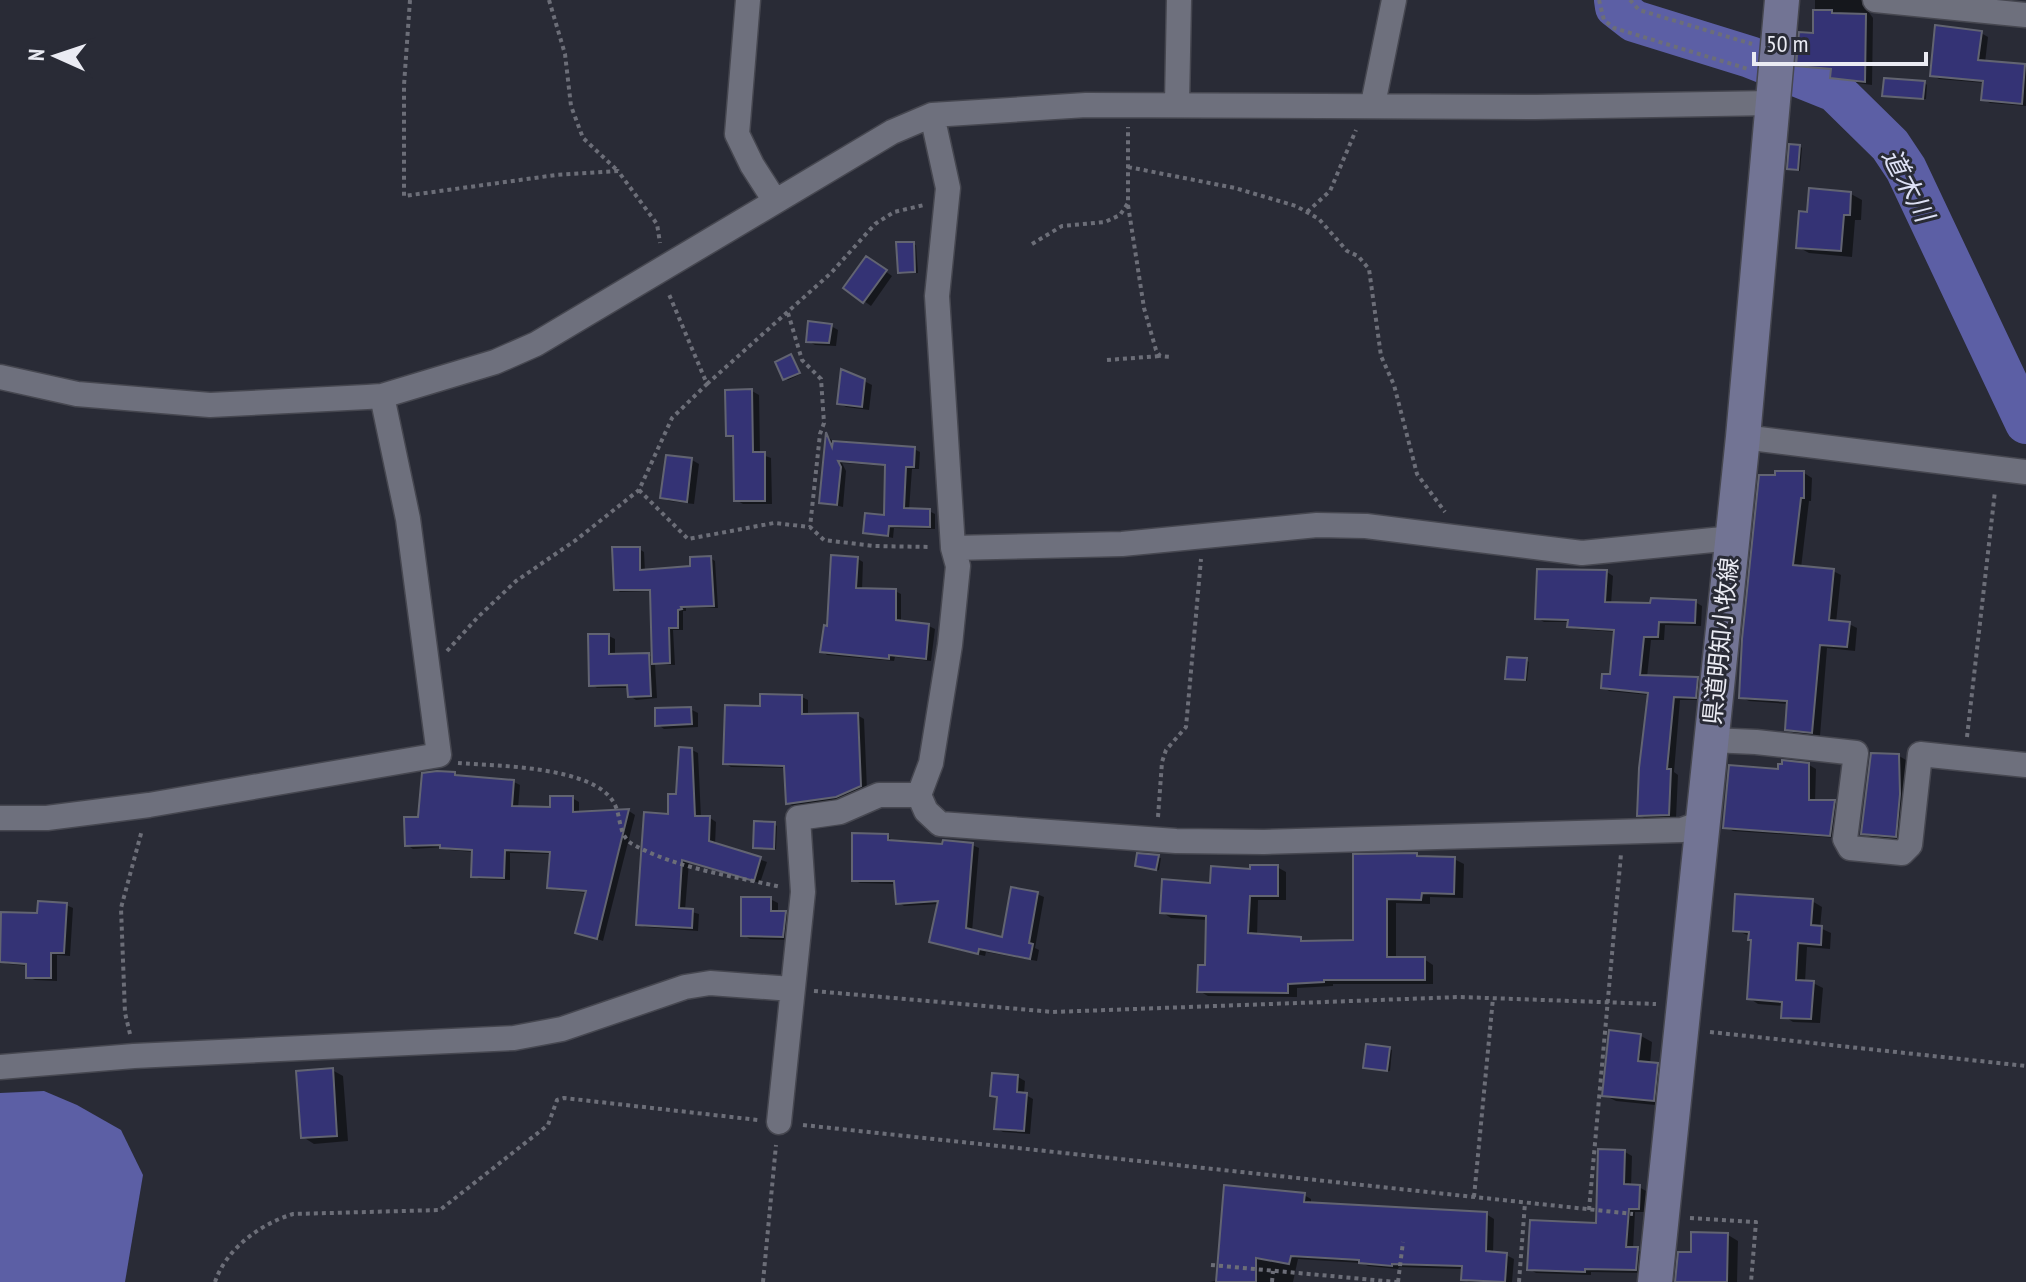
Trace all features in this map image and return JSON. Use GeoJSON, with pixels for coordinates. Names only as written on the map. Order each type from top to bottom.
{"type":"FeatureCollection","features":[{"type":"Feature","properties":{"kind":"main road","name":"県道明知小牧線"},"geometry":{"type":"LineString","coordinates":[[1655,1282],[1733,538],[1782,0]]}},
{"type":"Feature","properties":{"kind":"street"},"geometry":{"type":"LineString","coordinates":[[748,0],[737,134],[775,201]]}},
{"type":"Feature","properties":{"kind":"street"},"geometry":{"type":"LineString","coordinates":[[1177,104],[1179,0]]}},
{"type":"Feature","properties":{"kind":"street"},"geometry":{"type":"LineString","coordinates":[[1370,104],[1394,0]]}},
{"type":"Feature","properties":{"kind":"street"},"geometry":{"type":"LineString","coordinates":[[1875,0],[2026,15]]}},
{"type":"Feature","properties":{"kind":"street"},"geometry":{"type":"LineString","coordinates":[[0,377],[77,394],[210,405],[382,396],[495,362],[536,344],[892,132],[932,115],[1177,104],[1536,107],[1775,74]]}},
{"type":"Feature","properties":{"kind":"street"},"geometry":{"type":"LineString","coordinates":[[932,115],[948,188],[937,296],[953,548],[958,566],[950,645],[931,763],[919,795],[926,811],[940,824],[1156,839],[1264,842],[1682,830],[1701,823]]}},
{"type":"Feature","properties":{"kind":"street"},"geometry":{"type":"LineString","coordinates":[[0,818],[47,818],[149,805],[439,755],[408,519],[382,396]]}},
{"type":"Feature","properties":{"kind":"street"},"geometry":{"type":"LineString","coordinates":[[1743,437],[2026,472]]}},
{"type":"Feature","properties":{"kind":"street"},"geometry":{"type":"LineString","coordinates":[[953,548],[1122,544],[1317,525],[1366,526],[1582,553],[1733,538]]}},
{"type":"Feature","properties":{"kind":"street"},"geometry":{"type":"LineString","coordinates":[[1711,740],[1856,753],[1845,839],[1850,848],[1902,853],[1910,845],[1920,754],[2026,765]]}},
{"type":"Feature","properties":{"kind":"street"},"geometry":{"type":"LineString","coordinates":[[779,1122],[803,892],[798,818],[840,812],[879,795],[919,795]]}},
{"type":"Feature","properties":{"kind":"street"},"geometry":{"type":"LineString","coordinates":[[0,1067],[134,1056],[514,1038],[562,1029],[685,987],[710,983],[792,989]]}},
{"type":"Feature","properties":{"kind":"path"},"geometry":{"type":"LineString","coordinates":[[549,0],[565,54],[571,106],[583,138],[618,171]]}},
{"type":"Feature","properties":{"kind":"path"},"geometry":{"type":"LineString","coordinates":[[1599,0],[1604,20],[1614,28],[1775,74]]}},
{"type":"Feature","properties":{"kind":"path"},"geometry":{"type":"LineString","coordinates":[[1630,0],[1639,10],[1775,74]]}},
{"type":"Feature","properties":{"kind":"path"},"geometry":{"type":"LineString","coordinates":[[1307,212],[1330,191],[1370,104]]}},
{"type":"Feature","properties":{"kind":"path"},"geometry":{"type":"LineString","coordinates":[[1129,105],[1128,203],[1131,237],[1144,308],[1160,356]]}},
{"type":"Feature","properties":{"kind":"path"},"geometry":{"type":"LineString","coordinates":[[1128,167],[1235,188],[1296,206],[1319,219],[1347,251],[1358,256],[1369,269],[1381,356],[1394,385],[1417,474],[1466,538]]}},
{"type":"Feature","properties":{"kind":"path"},"geometry":{"type":"LineString","coordinates":[[1032,244],[1062,226],[1105,222],[1120,215],[1128,203]]}},
{"type":"Feature","properties":{"kind":"path"},"geometry":{"type":"LineString","coordinates":[[707,384],[831,273],[875,224],[894,212],[916,205],[946,207]]}},
{"type":"Feature","properties":{"kind":"path"},"geometry":{"type":"LineString","coordinates":[[787,312],[802,360],[821,379],[824,399],[824,423],[820,434],[810,527]]}},
{"type":"Feature","properties":{"kind":"path"},"geometry":{"type":"LineString","coordinates":[[1107,360],[1172,357]]}},
{"type":"Feature","properties":{"kind":"path"},"geometry":{"type":"LineString","coordinates":[[1967,739],[1997,469]]}},
{"type":"Feature","properties":{"kind":"path"},"geometry":{"type":"LineString","coordinates":[[639,490],[688,539],[774,523],[810,527],[824,540],[874,546],[953,548]]}},
{"type":"Feature","properties":{"kind":"path"},"geometry":{"type":"LineString","coordinates":[[1156,839],[1162,762],[1166,750],[1186,727],[1203,536]]}},
{"type":"Feature","properties":{"kind":"path"},"geometry":{"type":"LineString","coordinates":[[439,755],[450,762],[559,772],[604,792],[614,803],[623,833],[631,844],[685,865],[803,892]]}},
{"type":"Feature","properties":{"kind":"path"},"geometry":{"type":"LineString","coordinates":[[134,1056],[125,1013],[121,908],[149,805]]}},
{"type":"Feature","properties":{"kind":"path"},"geometry":{"type":"LineString","coordinates":[[1589,1210],[1623,831]]}},
{"type":"Feature","properties":{"kind":"path"},"geometry":{"type":"LineString","coordinates":[[792,989],[1053,1012],[1460,997],[1607,1002],[1682,1017],[2026,1066]]}},
{"type":"Feature","properties":{"kind":"path"},"geometry":{"type":"LineString","coordinates":[[1474,1197],[1493,998]]}},
{"type":"Feature","properties":{"kind":"path"},"geometry":{"type":"LineString","coordinates":[[215,1282],[227,1257],[270,1221],[293,1214],[440,1210],[548,1125],[557,1100],[564,1098],[1589,1210],[1756,1222],[1751,1282]]}},
{"type":"Feature","properties":{"kind":"path"},"geometry":{"type":"LineString","coordinates":[[763,1282],[779,1122]]}},
{"type":"Feature","properties":{"kind":"path"},"geometry":{"type":"LineString","coordinates":[[1519,1282],[1525,1203]]}},
{"type":"Feature","properties":{"kind":"path"},"geometry":{"type":"LineString","coordinates":[[1211,1265],[1397,1282],[1403,1242]]}},
{"type":"Feature","properties":{"kind":"path"},"geometry":{"type":"LineString","coordinates":[[1272,1282],[1273,1271]]}},
{"type":"Feature","properties":{"kind":"water"},"geometry":{"type":"Polygon","coordinates":[[[44,1091],[77,1105],[121,1130],[143,1175],[125,1282],[0,1282],[0,1093],[44,1091]]]}},
{"type":"Feature","properties":{"kind":"building"},"geometry":{"type":"Polygon","coordinates":[[[1813,10],[1866,14],[1865,82],[1830,78],[1831,69],[1796,66],[1799,32],[1813,33],[1813,10]]]}},
{"type":"Feature","properties":{"kind":"building"},"geometry":{"type":"Polygon","coordinates":[[[1935,25],[1982,31],[1978,60],[2025,64],[2022,104],[1981,100],[1983,81],[1930,76],[1935,25]]]}},
{"type":"Feature","properties":{"kind":"building"},"geometry":{"type":"Polygon","coordinates":[[[1884,78],[1925,81],[1923,99],[1882,96],[1884,78]]]}},
{"type":"Feature","properties":{"kind":"building"},"geometry":{"type":"Polygon","coordinates":[[[1789,144],[1800,145],[1798,170],[1787,169],[1789,144]]]}},
{"type":"Feature","properties":{"kind":"building"},"geometry":{"type":"Polygon","coordinates":[[[1809,188],[1851,192],[1850,215],[1844,215],[1841,251],[1796,248],[1799,211],[1807,212],[1809,188]]]}},
{"type":"Feature","properties":{"kind":"building"},"geometry":{"type":"Polygon","coordinates":[[[896,242],[914,242],[915,272],[898,273],[896,242]]]}},
{"type":"Feature","properties":{"kind":"building"},"geometry":{"type":"Polygon","coordinates":[[[866,256],[887,270],[863,303],[843,288],[866,256]]]}},
{"type":"Feature","properties":{"kind":"building"},"geometry":{"type":"Polygon","coordinates":[[[808,321],[832,324],[829,343],[806,342],[808,321]]]}},
{"type":"Feature","properties":{"kind":"building"},"geometry":{"type":"Polygon","coordinates":[[[791,354],[800,373],[783,380],[775,362],[791,354]]]}},
{"type":"Feature","properties":{"kind":"building"},"geometry":{"type":"Polygon","coordinates":[[[841,369],[865,379],[862,407],[837,404],[841,369]]]}},
{"type":"Feature","properties":{"kind":"building"},"geometry":{"type":"Polygon","coordinates":[[[752,389],[753,452],[765,452],[765,501],[734,501],[733,436],[726,436],[725,390],[752,389]]]}},
{"type":"Feature","properties":{"kind":"building"},"geometry":{"type":"Polygon","coordinates":[[[826,432],[832,447],[833,441],[915,447],[914,467],[906,467],[904,508],[930,509],[930,527],[889,526],[888,536],[863,533],[865,513],[884,515],[885,465],[838,461],[841,467],[837,505],[819,503],[826,432]]]}},
{"type":"Feature","properties":{"kind":"building"},"geometry":{"type":"Polygon","coordinates":[[[666,455],[692,458],[687,502],[660,498],[666,455]]]}},
{"type":"Feature","properties":{"kind":"building"},"geometry":{"type":"Polygon","coordinates":[[[1775,471],[1804,471],[1804,498],[1801,498],[1793,565],[1834,569],[1829,620],[1850,622],[1847,647],[1820,645],[1812,733],[1785,730],[1787,701],[1739,698],[1759,475],[1775,475],[1775,471]]]}},
{"type":"Feature","properties":{"kind":"building"},"geometry":{"type":"Polygon","coordinates":[[[612,547],[640,547],[640,570],[690,566],[690,557],[711,556],[714,606],[681,607],[678,610],[678,628],[669,628],[670,663],[652,664],[650,590],[614,590],[612,547]]]}},
{"type":"Feature","properties":{"kind":"building"},"geometry":{"type":"Polygon","coordinates":[[[831,555],[858,557],[856,588],[896,589],[896,620],[929,624],[926,659],[889,655],[889,659],[820,652],[824,625],[827,626],[831,555]]]}},
{"type":"Feature","properties":{"kind":"building"},"geometry":{"type":"Polygon","coordinates":[[[1537,569],[1607,570],[1605,602],[1650,603],[1651,598],[1696,600],[1695,623],[1659,622],[1658,637],[1644,637],[1640,675],[1698,677],[1696,698],[1674,697],[1667,769],[1671,769],[1669,815],[1637,816],[1648,693],[1601,688],[1602,674],[1610,674],[1614,630],[1567,627],[1568,620],[1535,619],[1537,569]]]}},
{"type":"Feature","properties":{"kind":"building"},"geometry":{"type":"Polygon","coordinates":[[[588,634],[609,634],[609,654],[649,653],[651,696],[628,697],[627,685],[589,686],[588,634]]]}},
{"type":"Feature","properties":{"kind":"building"},"geometry":{"type":"Polygon","coordinates":[[[1507,657],[1527,658],[1525,680],[1505,679],[1507,657]]]}},
{"type":"Feature","properties":{"kind":"building"},"geometry":{"type":"Polygon","coordinates":[[[760,694],[802,695],[802,714],[858,713],[861,786],[836,797],[786,804],[784,766],[723,764],[725,705],[760,706],[760,694]]]}},
{"type":"Feature","properties":{"kind":"building"},"geometry":{"type":"Polygon","coordinates":[[[691,707],[692,724],[655,726],[655,708],[691,707]]]}},
{"type":"Feature","properties":{"kind":"building"},"geometry":{"type":"Polygon","coordinates":[[[679,747],[692,748],[695,816],[710,816],[709,841],[761,857],[754,881],[682,860],[679,908],[693,909],[692,928],[636,925],[644,812],[668,814],[668,794],[676,794],[679,747]]]}},
{"type":"Feature","properties":{"kind":"building"},"geometry":{"type":"Polygon","coordinates":[[[1871,753],[1899,754],[1900,794],[1896,837],[1861,834],[1871,753]]]}},
{"type":"Feature","properties":{"kind":"building"},"geometry":{"type":"Polygon","coordinates":[[[1782,760],[1809,763],[1809,800],[1835,800],[1830,836],[1723,828],[1729,765],[1778,769],[1782,760]]]}},
{"type":"Feature","properties":{"kind":"building"},"geometry":{"type":"Polygon","coordinates":[[[437,771],[514,780],[512,806],[550,807],[550,796],[573,796],[573,812],[629,809],[597,939],[575,933],[586,891],[547,888],[550,852],[505,850],[504,878],[471,877],[472,850],[440,848],[440,845],[405,846],[404,817],[418,817],[422,773],[437,771]]]}},
{"type":"Feature","properties":{"kind":"building"},"geometry":{"type":"Polygon","coordinates":[[[754,821],[775,822],[774,849],[753,848],[754,821]]]}},
{"type":"Feature","properties":{"kind":"building"},"geometry":{"type":"Polygon","coordinates":[[[852,833],[888,834],[888,840],[973,843],[966,928],[1002,937],[1011,887],[1038,892],[1029,943],[1033,944],[1030,959],[979,949],[978,954],[929,942],[938,901],[896,904],[894,881],[852,881],[852,833]]]}},
{"type":"Feature","properties":{"kind":"building"},"geometry":{"type":"Polygon","coordinates":[[[1137,853],[1159,855],[1156,870],[1135,866],[1137,853]]]}},
{"type":"Feature","properties":{"kind":"building"},"geometry":{"type":"Polygon","coordinates":[[[1417,853],[1417,856],[1455,857],[1454,894],[1422,893],[1421,900],[1387,899],[1387,957],[1425,957],[1425,980],[1324,980],[1288,984],[1288,993],[1197,992],[1198,965],[1205,965],[1206,916],[1160,913],[1162,879],[1210,883],[1211,866],[1250,869],[1250,865],[1278,865],[1278,896],[1250,896],[1248,933],[1301,937],[1301,941],[1353,940],[1353,854],[1417,853]]]}},
{"type":"Feature","properties":{"kind":"building"},"geometry":{"type":"Polygon","coordinates":[[[1735,894],[1813,899],[1811,925],[1822,926],[1821,945],[1798,943],[1796,980],[1814,981],[1811,1019],[1781,1018],[1782,1002],[1747,999],[1751,940],[1748,940],[1749,932],[1733,931],[1735,894]]]}},
{"type":"Feature","properties":{"kind":"building"},"geometry":{"type":"Polygon","coordinates":[[[741,897],[771,897],[771,911],[786,911],[783,937],[741,936],[741,897]]]}},
{"type":"Feature","properties":{"kind":"building"},"geometry":{"type":"Polygon","coordinates":[[[38,901],[67,903],[64,953],[51,953],[51,978],[26,978],[26,964],[0,962],[1,912],[37,913],[38,901]]]}},
{"type":"Feature","properties":{"kind":"building"},"geometry":{"type":"Polygon","coordinates":[[[1609,1030],[1641,1034],[1638,1061],[1658,1063],[1654,1101],[1602,1096],[1609,1030]]]}},
{"type":"Feature","properties":{"kind":"building"},"geometry":{"type":"Polygon","coordinates":[[[1366,1044],[1390,1047],[1387,1071],[1363,1068],[1366,1044]]]}},
{"type":"Feature","properties":{"kind":"building"},"geometry":{"type":"Polygon","coordinates":[[[333,1068],[337,1136],[301,1138],[296,1071],[333,1068]]]}},
{"type":"Feature","properties":{"kind":"building"},"geometry":{"type":"Polygon","coordinates":[[[992,1073],[1018,1075],[1017,1092],[1027,1093],[1024,1131],[994,1129],[997,1097],[990,1096],[992,1073]]]}},
{"type":"Feature","properties":{"kind":"building"},"geometry":{"type":"Polygon","coordinates":[[[1598,1149],[1625,1150],[1624,1184],[1640,1185],[1639,1209],[1629,1209],[1626,1247],[1638,1247],[1636,1270],[1527,1270],[1530,1220],[1596,1223],[1598,1149]]]}},
{"type":"Feature","properties":{"kind":"building"},"geometry":{"type":"Polygon","coordinates":[[[1224,1185],[1305,1193],[1304,1202],[1487,1212],[1486,1251],[1507,1253],[1505,1282],[1461,1280],[1462,1266],[1392,1266],[1359,1263],[1359,1260],[1291,1256],[1289,1264],[1256,1258],[1256,1282],[1216,1282],[1224,1185]]]}},
{"type":"Feature","properties":{"kind":"building"},"geometry":{"type":"Polygon","coordinates":[[[1691,1232],[1728,1233],[1727,1282],[1675,1282],[1678,1252],[1691,1252],[1691,1232]]]}},
{"type":"Feature","properties":{"kind":"waterway","name":"道木川"},"geometry":{"type":"LineString","coordinates":[[1615,0],[1616,7],[1634,21],[1750,57],[1835,91],[1890,145],[1906,169],[2026,423]]}}]}
